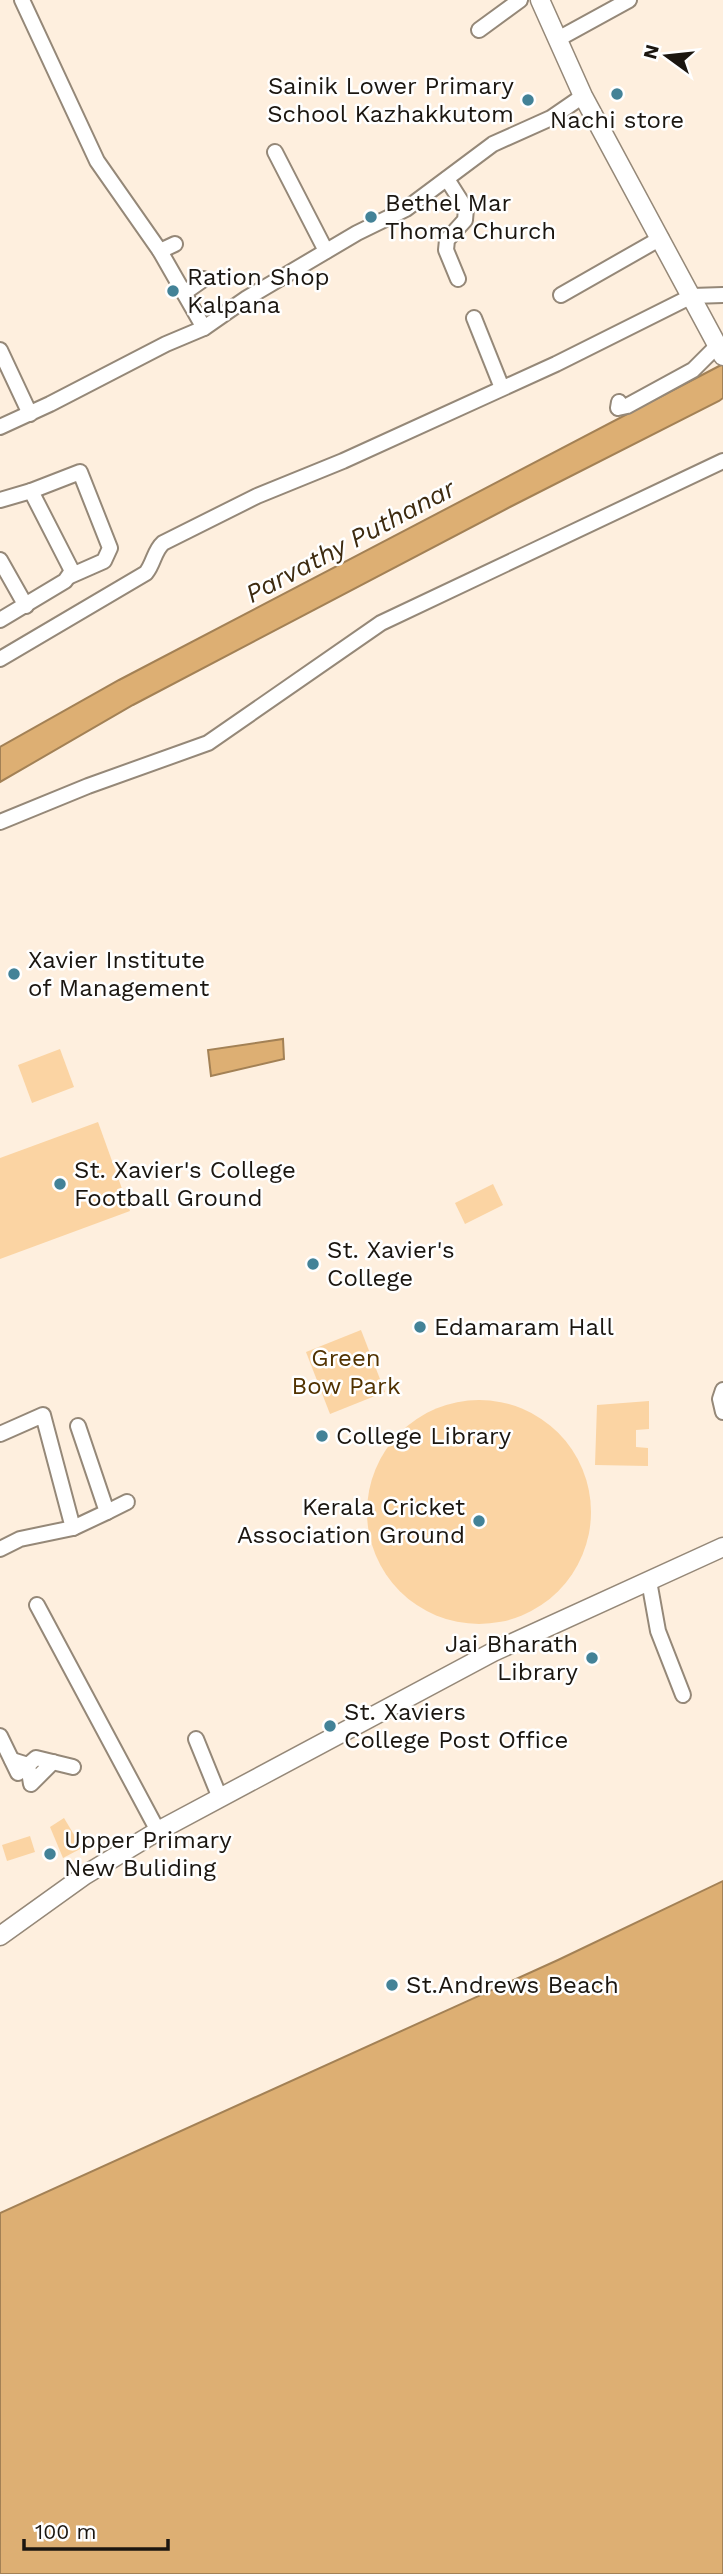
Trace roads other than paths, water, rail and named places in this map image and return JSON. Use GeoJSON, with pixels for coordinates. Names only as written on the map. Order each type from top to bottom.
{"type":"FeatureCollection","features":[{"type":"Feature","properties":{"kind":"main road"},"geometry":{"type":"LineString","coordinates":[[540,0],[583,96],[720,351]]}},
{"type":"Feature","properties":{"kind":"main road"},"geometry":{"type":"LineString","coordinates":[[0,1936],[85,1875],[158,1831],[493,1652],[723,1547]]}},
{"type":"Feature","properties":{"kind":"street"},"geometry":{"type":"LineString","coordinates":[[22,0],[97,161],[160,251],[204,328]]}},
{"type":"Feature","properties":{"kind":"street"},"geometry":{"type":"LineString","coordinates":[[480,30],[520,0]]}},
{"type":"Feature","properties":{"kind":"street"},"geometry":{"type":"LineString","coordinates":[[558,39],[629,0]]}},
{"type":"Feature","properties":{"kind":"street"},"geometry":{"type":"LineString","coordinates":[[0,427],[166,344],[204,328],[247,298],[326,251],[406,209],[493,144],[551,118],[583,96]]}},
{"type":"Feature","properties":{"kind":"street"},"geometry":{"type":"LineString","coordinates":[[275,152],[326,251]]}},
{"type":"Feature","properties":{"kind":"street"},"geometry":{"type":"LineString","coordinates":[[447,179],[466,209],[465,220],[447,240],[446,250],[458,279]]}},
{"type":"Feature","properties":{"kind":"street"},"geometry":{"type":"LineString","coordinates":[[561,295],[661,237]]}},
{"type":"Feature","properties":{"kind":"street"},"geometry":{"type":"LineString","coordinates":[[160,251],[175,244]]}},
{"type":"Feature","properties":{"kind":"street"},"geometry":{"type":"LineString","coordinates":[[184,293],[204,279]]}},
{"type":"Feature","properties":{"kind":"street"},"geometry":{"type":"LineString","coordinates":[[0,659],[146,573],[152,565],[156,549],[163,543],[257,496],[343,461],[556,364],[692,296],[723,295]]}},
{"type":"Feature","properties":{"kind":"street"},"geometry":{"type":"LineString","coordinates":[[474,318],[502,388]]}},
{"type":"Feature","properties":{"kind":"street"},"geometry":{"type":"LineString","coordinates":[[0,350],[30,414]]}},
{"type":"Feature","properties":{"kind":"street"},"geometry":{"type":"LineString","coordinates":[[619,402],[618,408],[627,406],[694,370],[720,351]]}},
{"type":"Feature","properties":{"kind":"street"},"geometry":{"type":"LineString","coordinates":[[0,822],[88,786],[208,743],[381,623],[723,461]]}},
{"type":"Feature","properties":{"kind":"street"},"geometry":{"type":"LineString","coordinates":[[0,500],[80,472],[110,548],[103,561],[70,576],[0,621]]}},
{"type":"Feature","properties":{"kind":"street"},"geometry":{"type":"LineString","coordinates":[[31,491],[70,564],[70,576]]}},
{"type":"Feature","properties":{"kind":"street"},"geometry":{"type":"LineString","coordinates":[[0,560],[26,606]]}},
{"type":"Feature","properties":{"kind":"street"},"geometry":{"type":"LineString","coordinates":[[723,1390],[720,1399],[723,1412]]}},
{"type":"Feature","properties":{"kind":"street"},"geometry":{"type":"LineString","coordinates":[[0,1434],[43,1415],[73,1528]]}},
{"type":"Feature","properties":{"kind":"street"},"geometry":{"type":"LineString","coordinates":[[78,1426],[107,1512]]}},
{"type":"Feature","properties":{"kind":"street"},"geometry":{"type":"LineString","coordinates":[[0,1549],[20,1539],[73,1528],[127,1502]]}},
{"type":"Feature","properties":{"kind":"street"},"geometry":{"type":"LineString","coordinates":[[649,1581],[658,1631],[683,1695]]}},
{"type":"Feature","properties":{"kind":"street"},"geometry":{"type":"LineString","coordinates":[[37,1605],[158,1831]]}},
{"type":"Feature","properties":{"kind":"street"},"geometry":{"type":"LineString","coordinates":[[0,1736],[19,1766],[36,1758],[73,1767]]}},
{"type":"Feature","properties":{"kind":"street"},"geometry":{"type":"LineString","coordinates":[[195,1739],[220,1798]]}},
{"type":"Feature","properties":{"kind":"place","name":"Nachi store"},"geometry":{"type":"Point","coordinates":[617,94]}},
{"type":"Feature","properties":{"kind":"place","name":"Sainik Lower Primary School Kazhakkutom"},"geometry":{"type":"Point","coordinates":[528,100]}},
{"type":"Feature","properties":{"kind":"place","name":"Bethel Mar Thoma Church"},"geometry":{"type":"Point","coordinates":[371,217]}},
{"type":"Feature","properties":{"kind":"place","name":"Ration Shop Kalpana"},"geometry":{"type":"Point","coordinates":[173,291]}},
{"type":"Feature","properties":{"kind":"place","name":"Xavier Institute of Management"},"geometry":{"type":"Point","coordinates":[14,974]}},
{"type":"Feature","properties":{"kind":"place","name":"St. Xavier's College Football Ground"},"geometry":{"type":"Point","coordinates":[60,1184]}},
{"type":"Feature","properties":{"kind":"place","name":"St. Xavier's College"},"geometry":{"type":"Point","coordinates":[313,1264]}},
{"type":"Feature","properties":{"kind":"place","name":"Edamaram Hall"},"geometry":{"type":"Point","coordinates":[420,1327]}},
{"type":"Feature","properties":{"kind":"place","name":"College Library"},"geometry":{"type":"Point","coordinates":[322,1436]}},
{"type":"Feature","properties":{"kind":"place","name":"Kerala Cricket Association Ground"},"geometry":{"type":"Point","coordinates":[479,1521]}},
{"type":"Feature","properties":{"kind":"place","name":"Jai Bharath Library"},"geometry":{"type":"Point","coordinates":[592,1658]}},
{"type":"Feature","properties":{"kind":"place","name":"St. Xaviers College Post Office"},"geometry":{"type":"Point","coordinates":[330,1726]}},
{"type":"Feature","properties":{"kind":"place","name":"Upper Primary New Buliding"},"geometry":{"type":"Point","coordinates":[50,1854]}},
{"type":"Feature","properties":{"kind":"place","name":"St.Andrews Beach"},"geometry":{"type":"Point","coordinates":[392,1985]}},
{"type":"Feature","properties":{"kind":"water label","name":"Parvathy Puthanar"},"geometry":{"type":"Point","coordinates":[350,541]}},
{"type":"Feature","properties":{"kind":"park label","name":"Green Bow Park"},"geometry":{"type":"Point","coordinates":[346,1372]}}]}
